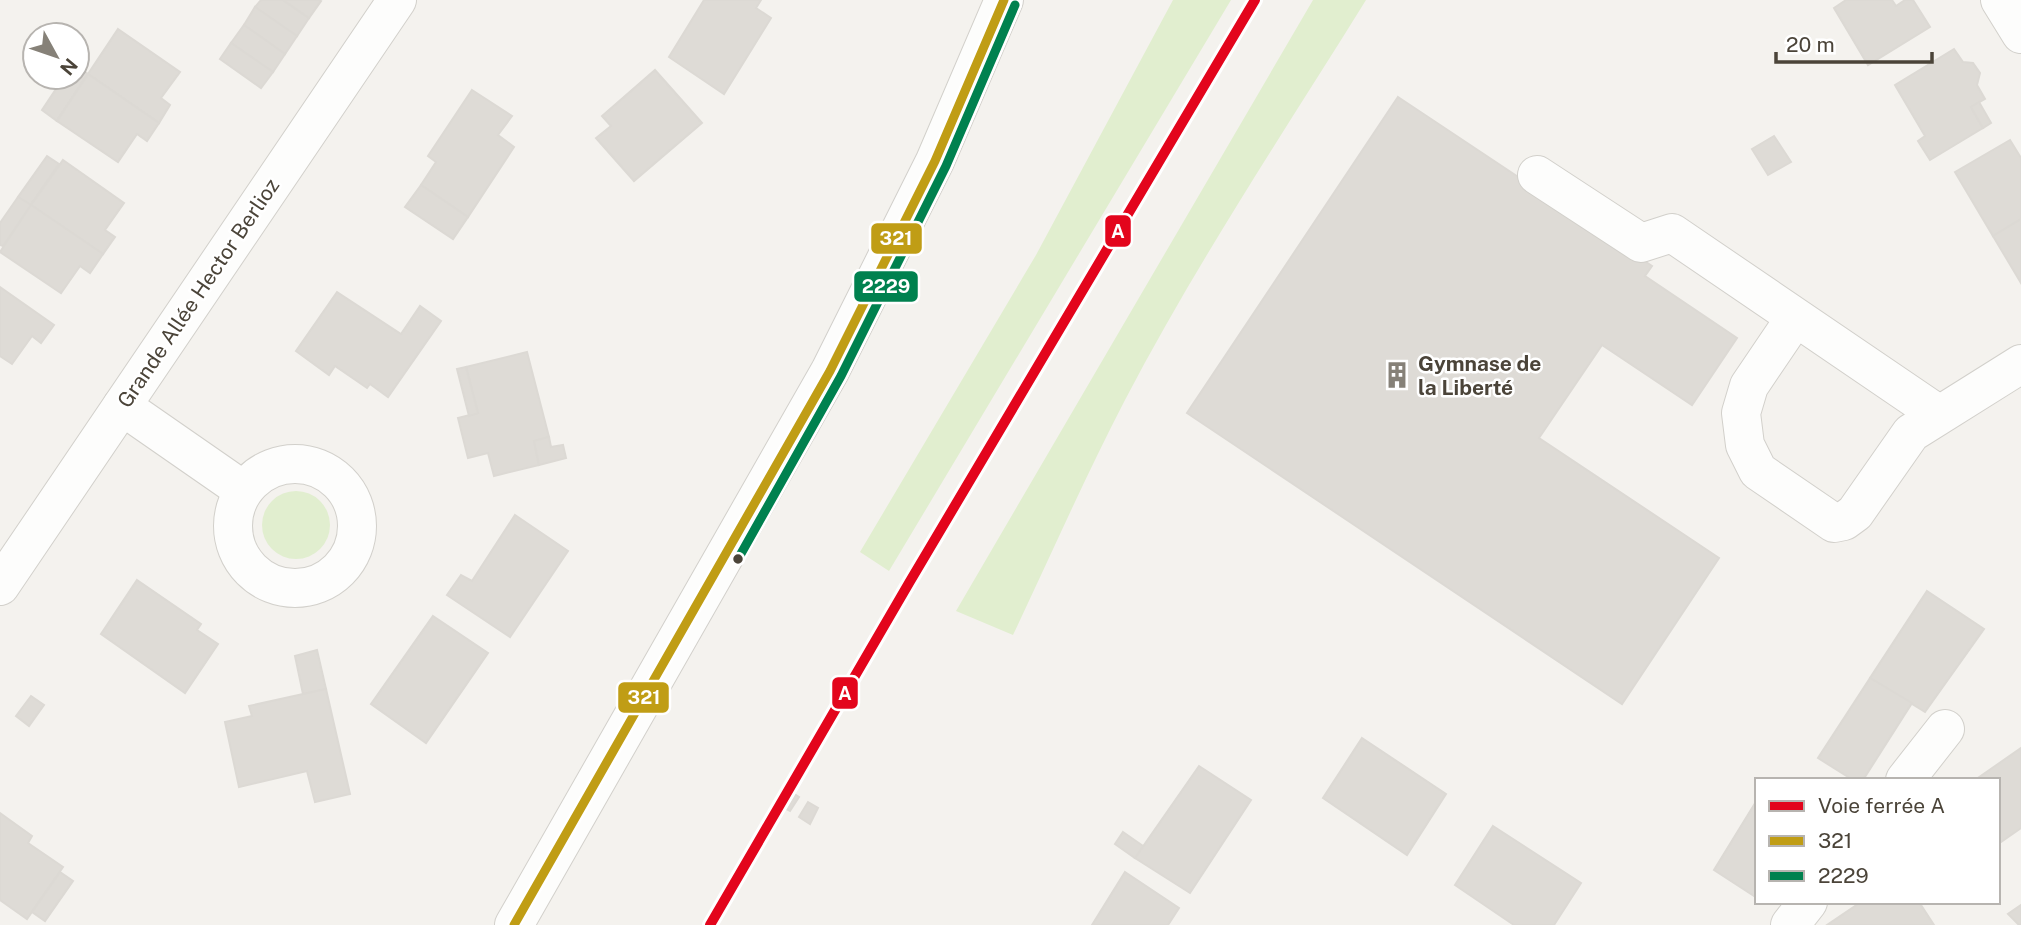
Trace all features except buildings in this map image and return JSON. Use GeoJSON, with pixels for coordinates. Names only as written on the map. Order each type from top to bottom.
{"type":"FeatureCollection","features":[{"type":"Feature","properties":{"kind":"street","name":"Grande Allée Hector Berlioz"},"geometry":{"type":"LineString","coordinates":[[0,586],[397,0]]}},
{"type":"Feature","properties":{"kind":"street"},"geometry":{"type":"LineString","coordinates":[[514,925],[830,371],[935,161],[1004,0]]}},
{"type":"Feature","properties":{"kind":"street"},"geometry":{"type":"LineString","coordinates":[[2000,0],[2021,34]]}},
{"type":"Feature","properties":{"kind":"street"},"geometry":{"type":"LineString","coordinates":[[1537,175],[1641,243],[1672,233],[1938,414]]}},
{"type":"Feature","properties":{"kind":"street"},"geometry":{"type":"LineString","coordinates":[[1795,318],[1749,386],[1741,413],[1745,445],[1758,471],[1834,523],[1844,521],[1855,513],[1911,433],[2021,364]]}},
{"type":"Feature","properties":{"kind":"street"},"geometry":{"type":"LineString","coordinates":[[122,406],[243,491]]}},
{"type":"Feature","properties":{"kind":"street"},"geometry":{"type":"LineString","coordinates":[[1907,778],[1945,729]]}},
{"type":"Feature","properties":{"kind":"street"},"geometry":{"type":"LineString","coordinates":[[1790,925],[1806,904]]}},
{"type":"Feature","properties":{"kind":"green space"},"geometry":{"type":"Polygon","coordinates":[[[1173,0],[1231,0],[889,571],[860,552],[1036,255],[1173,0]]]}},
{"type":"Feature","properties":{"kind":"green space"},"geometry":{"type":"Polygon","coordinates":[[[1313,0],[1366,0],[1242,198],[1153,349],[1096,458],[1013,635],[956,611],[1313,0]]]}},
{"type":"Feature","properties":{"kind":"green space"},"geometry":{"type":"Polygon","coordinates":[[[289,491],[303,491],[315,496],[325,506],[330,525],[325,544],[315,554],[303,559],[289,559],[277,554],[267,544],[262,532],[262,518],[267,506],[277,496],[289,491]]]}},
{"type":"Feature","properties":{"kind":"rail line","name":"A"},"geometry":{"type":"LineString","coordinates":[[710,925],[909,583],[1255,0]]}},
{"type":"Feature","properties":{"kind":"transit line","name":"321"},"geometry":{"type":"LineString","coordinates":[[514,925],[830,371],[935,161],[1004,0]]}},
{"type":"Feature","properties":{"kind":"transit line","name":"2229"},"geometry":{"type":"LineString","coordinates":[[738,559],[841,376],[946,166],[1015,5]]}},
{"type":"Feature","properties":{"kind":"place","name":"Gymnase de la Liberté"},"geometry":{"type":"Point","coordinates":[1397,375]}}]}
